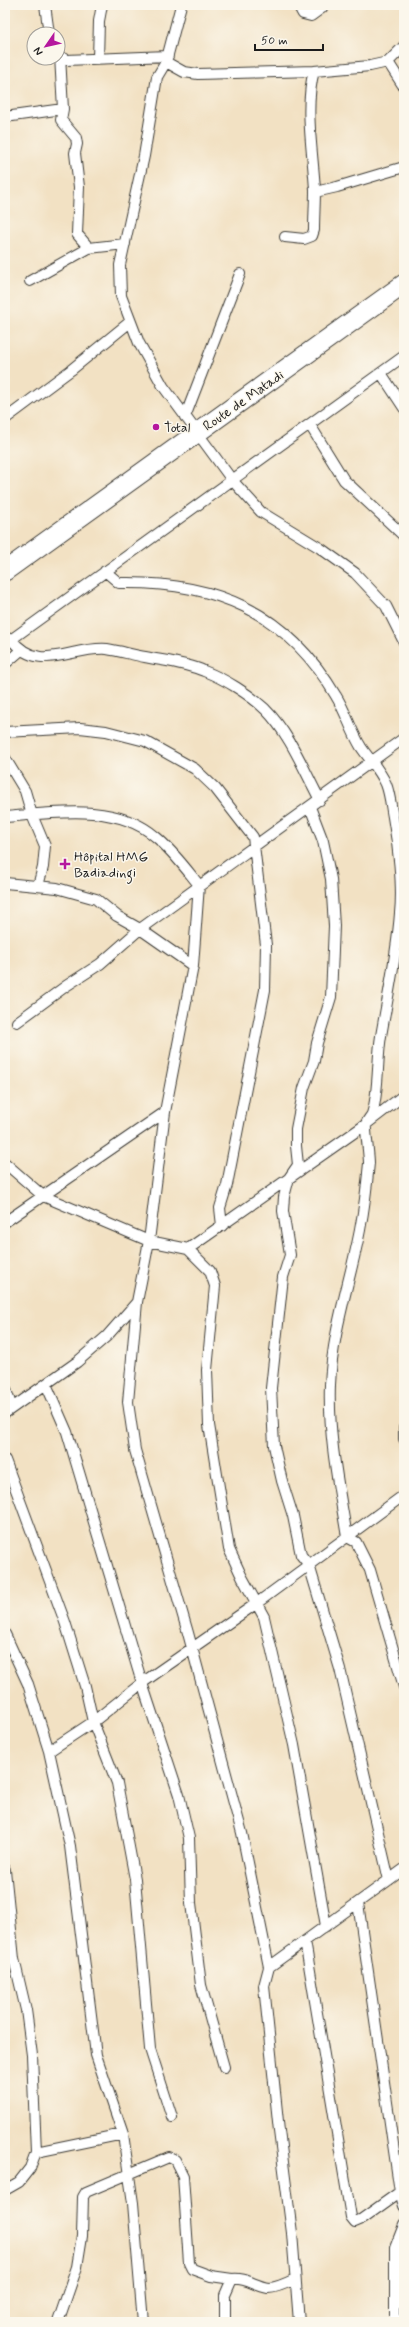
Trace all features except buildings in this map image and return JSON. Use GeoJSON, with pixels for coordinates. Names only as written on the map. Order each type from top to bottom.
{"type":"FeatureCollection","features":[{"type":"Feature","properties":{"kind":"highway","name":"Route de Matadi"},"geometry":{"type":"LineString","coordinates":[[5,571],[404,284]]}},
{"type":"Feature","properties":{"kind":"street"},"geometry":{"type":"LineString","coordinates":[[45,5],[48,26]]}},
{"type":"Feature","properties":{"kind":"street"},"geometry":{"type":"LineString","coordinates":[[98,59],[99,21],[102,5]]}},
{"type":"Feature","properties":{"kind":"street"},"geometry":{"type":"LineString","coordinates":[[181,5],[167,59],[157,77],[144,156],[119,279],[121,296],[130,322],[149,362],[185,417],[232,480],[261,512],[320,548],[355,573],[386,606],[404,642]]}},
{"type":"Feature","properties":{"kind":"street"},"geometry":{"type":"LineString","coordinates":[[298,5],[303,14],[311,16],[317,13],[322,5]]}},
{"type":"Feature","properties":{"kind":"street"},"geometry":{"type":"LineString","coordinates":[[66,60],[167,59],[184,72],[198,74],[314,71],[370,66],[388,62],[404,46]]}},
{"type":"Feature","properties":{"kind":"street"},"geometry":{"type":"LineString","coordinates":[[388,62],[404,88]]}},
{"type":"Feature","properties":{"kind":"street"},"geometry":{"type":"LineString","coordinates":[[60,66],[63,109],[61,120],[76,138],[77,144],[75,153],[79,187],[76,234],[88,248]]}},
{"type":"Feature","properties":{"kind":"street"},"geometry":{"type":"LineString","coordinates":[[285,237],[304,239],[312,236],[314,230],[315,192],[311,136],[311,82],[314,71]]}},
{"type":"Feature","properties":{"kind":"street"},"geometry":{"type":"LineString","coordinates":[[5,116],[63,109]]}},
{"type":"Feature","properties":{"kind":"street"},"geometry":{"type":"LineString","coordinates":[[315,192],[404,167]]}},
{"type":"Feature","properties":{"kind":"street"},"geometry":{"type":"LineString","coordinates":[[30,280],[88,248],[125,244]]}},
{"type":"Feature","properties":{"kind":"street"},"geometry":{"type":"LineString","coordinates":[[185,417],[240,274]]}},
{"type":"Feature","properties":{"kind":"street"},"geometry":{"type":"LineString","coordinates":[[5,419],[71,370],[130,322]]}},
{"type":"Feature","properties":{"kind":"street"},"geometry":{"type":"LineString","coordinates":[[320,800],[289,741],[266,710],[245,694],[204,671],[177,663],[96,649],[45,658],[32,656],[8,642],[404,356]]}},
{"type":"Feature","properties":{"kind":"street"},"geometry":{"type":"LineString","coordinates":[[381,374],[404,408]]}},
{"type":"Feature","properties":{"kind":"street"},"geometry":{"type":"LineString","coordinates":[[310,424],[344,480],[404,536]]}},
{"type":"Feature","properties":{"kind":"street"},"geometry":{"type":"LineString","coordinates":[[105,571],[118,583],[152,582],[190,587],[216,594],[256,612],[281,630],[307,654],[328,681],[343,707],[360,745],[386,785],[397,836],[401,910],[378,1053],[372,1110],[365,1125],[369,1143],[369,1165],[360,1227],[349,1283],[336,1328],[330,1385],[334,1440],[347,1537]]}},
{"type":"Feature","properties":{"kind":"street"},"geometry":{"type":"LineString","coordinates":[[5,664],[20,650]]}},
{"type":"Feature","properties":{"kind":"street"},"geometry":{"type":"LineString","coordinates":[[5,732],[80,728],[106,731],[145,741],[195,769],[215,788],[253,837],[266,945],[265,990],[227,1185],[220,1208],[222,1226]]}},
{"type":"Feature","properties":{"kind":"street"},"geometry":{"type":"LineString","coordinates":[[17,1022],[66,986],[100,964],[140,929],[404,738]]}},
{"type":"Feature","properties":{"kind":"street"},"geometry":{"type":"LineString","coordinates":[[5,758],[25,791],[32,815],[45,846],[44,867],[38,886]]}},
{"type":"Feature","properties":{"kind":"street"},"geometry":{"type":"LineString","coordinates":[[310,807],[323,840],[331,879],[334,926],[331,997],[321,1029],[314,1061],[304,1088],[296,1129],[298,1165],[289,1178],[284,1198],[283,1211],[290,1255],[283,1277],[271,1388],[274,1446],[280,1474],[293,1516],[301,1555],[309,1566],[340,1669],[389,1880]]}},
{"type":"Feature","properties":{"kind":"street"},"geometry":{"type":"LineString","coordinates":[[5,817],[72,810],[95,813],[132,822],[156,836],[199,886],[193,966],[166,1112],[149,1241],[137,1302],[128,1402],[135,1450],[242,1834],[269,1967],[264,1986],[279,2131],[292,2233],[299,2322]]}},
{"type":"Feature","properties":{"kind":"street"},"geometry":{"type":"LineString","coordinates":[[5,883],[57,888],[96,899],[117,916],[140,929],[193,966]]}},
{"type":"Feature","properties":{"kind":"street"},"geometry":{"type":"LineString","coordinates":[[188,1249],[365,1125],[404,1095]]}},
{"type":"Feature","properties":{"kind":"street"},"geometry":{"type":"LineString","coordinates":[[5,1222],[166,1112]]}},
{"type":"Feature","properties":{"kind":"street"},"geometry":{"type":"LineString","coordinates":[[5,1163],[43,1196],[149,1241],[188,1249],[210,1271],[215,1286],[207,1370],[209,1426],[229,1549],[242,1577],[264,1617],[294,1745],[326,1926]]}},
{"type":"Feature","properties":{"kind":"street"},"geometry":{"type":"LineString","coordinates":[[5,1386],[8,1410],[46,1384],[107,1336],[137,1302]]}},
{"type":"Feature","properties":{"kind":"street"},"geometry":{"type":"LineString","coordinates":[[46,1384],[67,1432],[142,1683],[166,1751],[181,1802],[189,1838],[191,1903],[201,1985],[224,2067]]}},
{"type":"Feature","properties":{"kind":"street"},"geometry":{"type":"LineString","coordinates":[[404,1428],[404,1439]]}},
{"type":"Feature","properties":{"kind":"street"},"geometry":{"type":"LineString","coordinates":[[5,1460],[65,1622],[85,1686],[93,1722],[117,1783],[132,1856],[142,1945],[150,2049],[172,2117]]}},
{"type":"Feature","properties":{"kind":"street"},"geometry":{"type":"LineString","coordinates":[[50,1751],[93,1722],[142,1683],[309,1566],[404,1495]]}},
{"type":"Feature","properties":{"kind":"street"},"geometry":{"type":"LineString","coordinates":[[347,1537],[356,1542],[370,1570],[404,1687]]}},
{"type":"Feature","properties":{"kind":"street"},"geometry":{"type":"LineString","coordinates":[[5,1634],[28,1684],[50,1751],[70,1846],[96,2055],[123,2134],[143,2322]]}},
{"type":"Feature","properties":{"kind":"street"},"geometry":{"type":"LineString","coordinates":[[5,1870],[14,1959],[26,2010],[32,2055],[36,2152],[30,2168],[19,2182],[5,2190]]}},
{"type":"Feature","properties":{"kind":"street"},"geometry":{"type":"LineString","coordinates":[[269,1967],[404,1870]]}},
{"type":"Feature","properties":{"kind":"street"},"geometry":{"type":"LineString","coordinates":[[358,1903],[404,2206]]}},
{"type":"Feature","properties":{"kind":"street"},"geometry":{"type":"LineString","coordinates":[[305,1942],[351,2217],[355,2222],[362,2219],[402,2191]]}},
{"type":"Feature","properties":{"kind":"street"},"geometry":{"type":"LineString","coordinates":[[36,2152],[123,2134]]}},
{"type":"Feature","properties":{"kind":"street"},"geometry":{"type":"LineString","coordinates":[[58,2322],[77,2267],[82,2236],[83,2197],[86,2192],[128,2172],[169,2157],[176,2160],[183,2176],[190,2263],[192,2268],[211,2276],[232,2279],[239,2278],[268,2288],[280,2286],[295,2279]]}},
{"type":"Feature","properties":{"kind":"street"},"geometry":{"type":"LineString","coordinates":[[395,2322],[395,2248],[404,2225]]}},
{"type":"Feature","properties":{"kind":"street"},"geometry":{"type":"LineString","coordinates":[[225,2322],[225,2295],[232,2279]]}},
{"type":"Feature","properties":{"kind":"place","name":"Total"},"geometry":{"type":"Point","coordinates":[156,427]}},
{"type":"Feature","properties":{"kind":"place","name":"Hôpital HMG Badiadingi"},"geometry":{"type":"Point","coordinates":[65,864]}}]}
